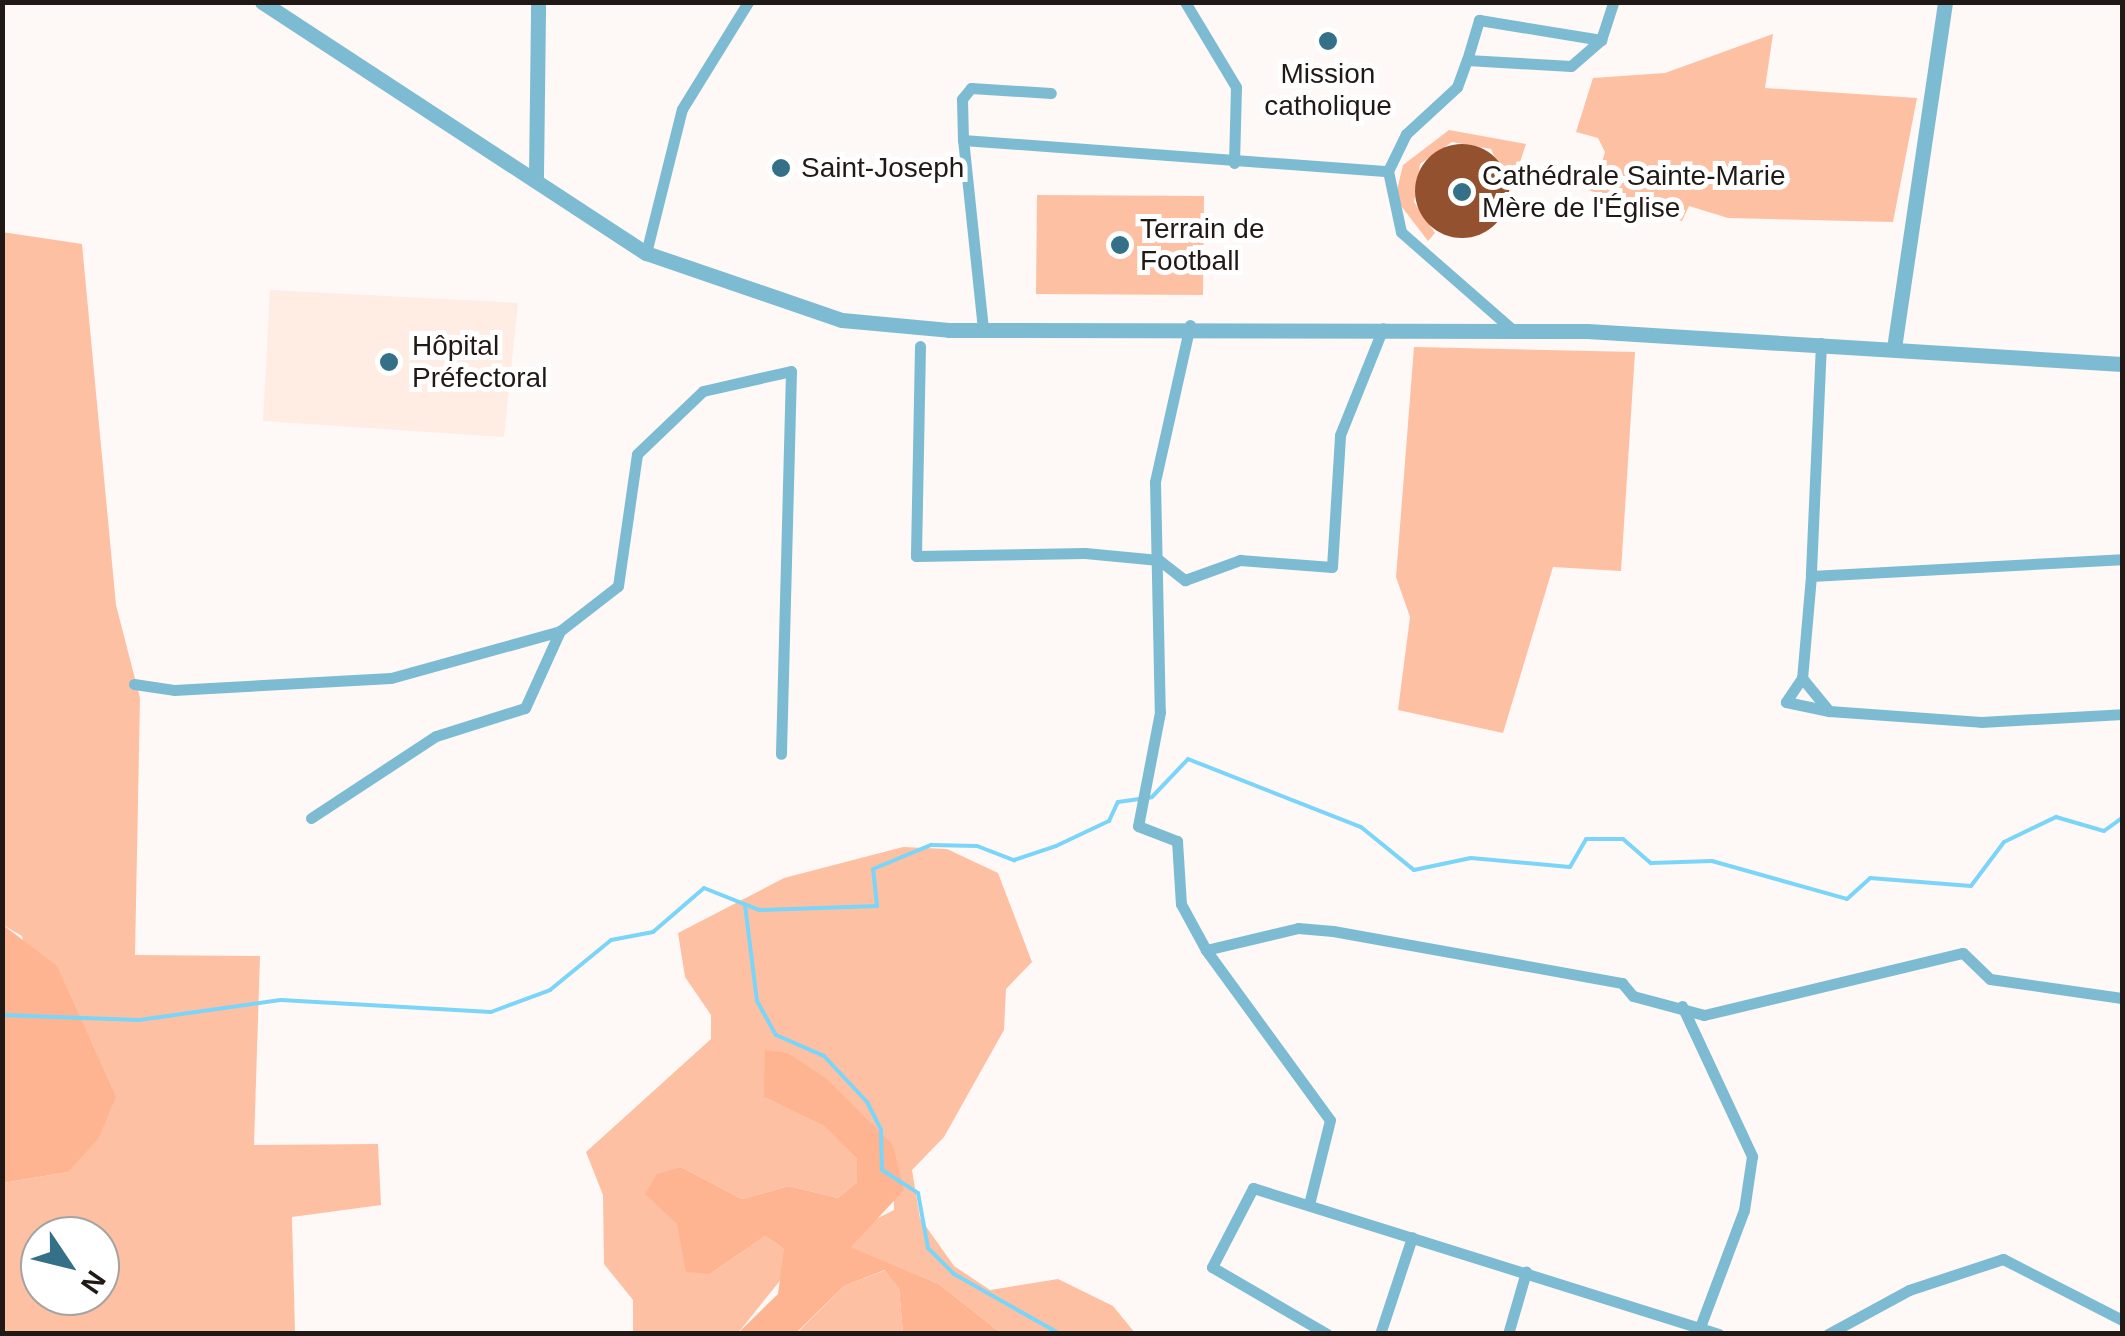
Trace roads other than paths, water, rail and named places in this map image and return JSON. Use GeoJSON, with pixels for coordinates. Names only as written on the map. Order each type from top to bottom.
{"type":"FeatureCollection","features":[{"type":"Feature","properties":{"kind":"street"},"geometry":{"type":"LineString","coordinates":[[262,2],[536,176],[646,253],[842,320],[984,329],[1190,326],[1514,331],[1821,343],[2122,364]]}},
{"type":"Feature","properties":{"kind":"street"},"geometry":{"type":"LineString","coordinates":[[536,176],[538,2]]}},
{"type":"Feature","properties":{"kind":"street"},"geometry":{"type":"LineString","coordinates":[[1185,2],[1236,87],[1234,162]]}},
{"type":"Feature","properties":{"kind":"street"},"geometry":{"type":"LineString","coordinates":[[1894,348],[1945,2]]}},
{"type":"Feature","properties":{"kind":"street"},"geometry":{"type":"LineString","coordinates":[[646,253],[682,108],[746,3]]}},
{"type":"Feature","properties":{"kind":"street"},"geometry":{"type":"LineString","coordinates":[[1467,60],[1572,66],[1602,40],[1610,4]]}},
{"type":"Feature","properties":{"kind":"street"},"geometry":{"type":"LineString","coordinates":[[1514,331],[1401,232],[1388,172],[1406,134],[1458,87],[1479,20],[1602,40]]}},
{"type":"Feature","properties":{"kind":"street"},"geometry":{"type":"LineString","coordinates":[[984,329],[962,99],[971,88],[1052,93]]}},
{"type":"Feature","properties":{"kind":"street"},"geometry":{"type":"LineString","coordinates":[[964,140],[1388,172]]}},
{"type":"Feature","properties":{"kind":"street"},"geometry":{"type":"LineString","coordinates":[[1190,326],[1155,482],[1160,712],[1138,826],[1177,841],[1181,904],[1206,950],[1330,1120],[1310,1200]]}},
{"type":"Feature","properties":{"kind":"street"},"geometry":{"type":"LineString","coordinates":[[920,346],[916,556],[1158,560],[1186,580],[1240,560],[1332,567],[1340,435],[1384,327]]}},
{"type":"Feature","properties":{"kind":"street"},"geometry":{"type":"LineString","coordinates":[[1821,343],[1802,678],[1786,702],[1829,711],[1982,722],[2122,714]]}},
{"type":"Feature","properties":{"kind":"street"},"geometry":{"type":"LineString","coordinates":[[134,684],[174,690],[391,678],[560,631],[618,586],[637,454],[703,391],[790,371],[782,754]]}},
{"type":"Feature","properties":{"kind":"street"},"geometry":{"type":"LineString","coordinates":[[1810,576],[2122,559]]}},
{"type":"Feature","properties":{"kind":"street"},"geometry":{"type":"LineString","coordinates":[[311,818],[436,736],[525,708],[560,631]]}},
{"type":"Feature","properties":{"kind":"street"},"geometry":{"type":"LineString","coordinates":[[1802,678],[1829,711]]}},
{"type":"Feature","properties":{"kind":"street"},"geometry":{"type":"LineString","coordinates":[[1206,950],[1298,928],[1333,931],[1622,984],[1633,996],[1704,1014],[1963,952],[1990,979],[2122,998]]}},
{"type":"Feature","properties":{"kind":"street"},"geometry":{"type":"LineString","coordinates":[[1682,1006],[1752,1156],[1744,1210],[1700,1327]]}},
{"type":"Feature","properties":{"kind":"street"},"geometry":{"type":"LineString","coordinates":[[1327,1334],[1212,1267],[1252,1188],[1310,1200],[1412,1237],[1718,1334]]}},
{"type":"Feature","properties":{"kind":"street"},"geometry":{"type":"LineString","coordinates":[[1380,1334],[1412,1237]]}},
{"type":"Feature","properties":{"kind":"street"},"geometry":{"type":"LineString","coordinates":[[1828,1334],[1909,1290],[2002,1259],[2122,1320]]}},
{"type":"Feature","properties":{"kind":"street"},"geometry":{"type":"LineString","coordinates":[[1508,1334],[1526,1272]]}},
{"type":"Feature","properties":{"kind":"waterway"},"geometry":{"type":"LineString","coordinates":[[2,1015],[139,1020],[281,1000],[491,1012],[550,990],[611,940],[653,932],[704,888],[759,910],[877,906],[873,869],[931,845],[977,846],[1014,860],[1056,846],[1109,821],[1118,802],[1152,797],[1188,759],[1361,827],[1414,870],[1471,858],[1570,867],[1586,839],[1623,839],[1651,863],[1712,861],[1847,899],[1870,878],[1971,886],[2004,842],[2056,817],[2104,831],[2122,818]]}},
{"type":"Feature","properties":{"kind":"waterway"},"geometry":{"type":"LineString","coordinates":[[745,905],[757,1001],[776,1035],[824,1056],[867,1102],[881,1130],[882,1170],[918,1193],[928,1248],[954,1274],[1060,1334]]}},
{"type":"Feature","properties":{"kind":"place","name":"Mission catholique"},"geometry":{"type":"Point","coordinates":[1328,41]}},
{"type":"Feature","properties":{"kind":"place","name":"Saint-Joseph"},"geometry":{"type":"Point","coordinates":[781,168]}},
{"type":"Feature","properties":{"kind":"place","name":"Cathédrale Sainte-Marie Mère de l'Église"},"geometry":{"type":"Point","coordinates":[1462,192]}},
{"type":"Feature","properties":{"kind":"place","name":"Terrain de Football"},"geometry":{"type":"Point","coordinates":[1120,245]}},
{"type":"Feature","properties":{"kind":"place","name":"Hôpital Préfectoral"},"geometry":{"type":"Point","coordinates":[389,362]}}]}
